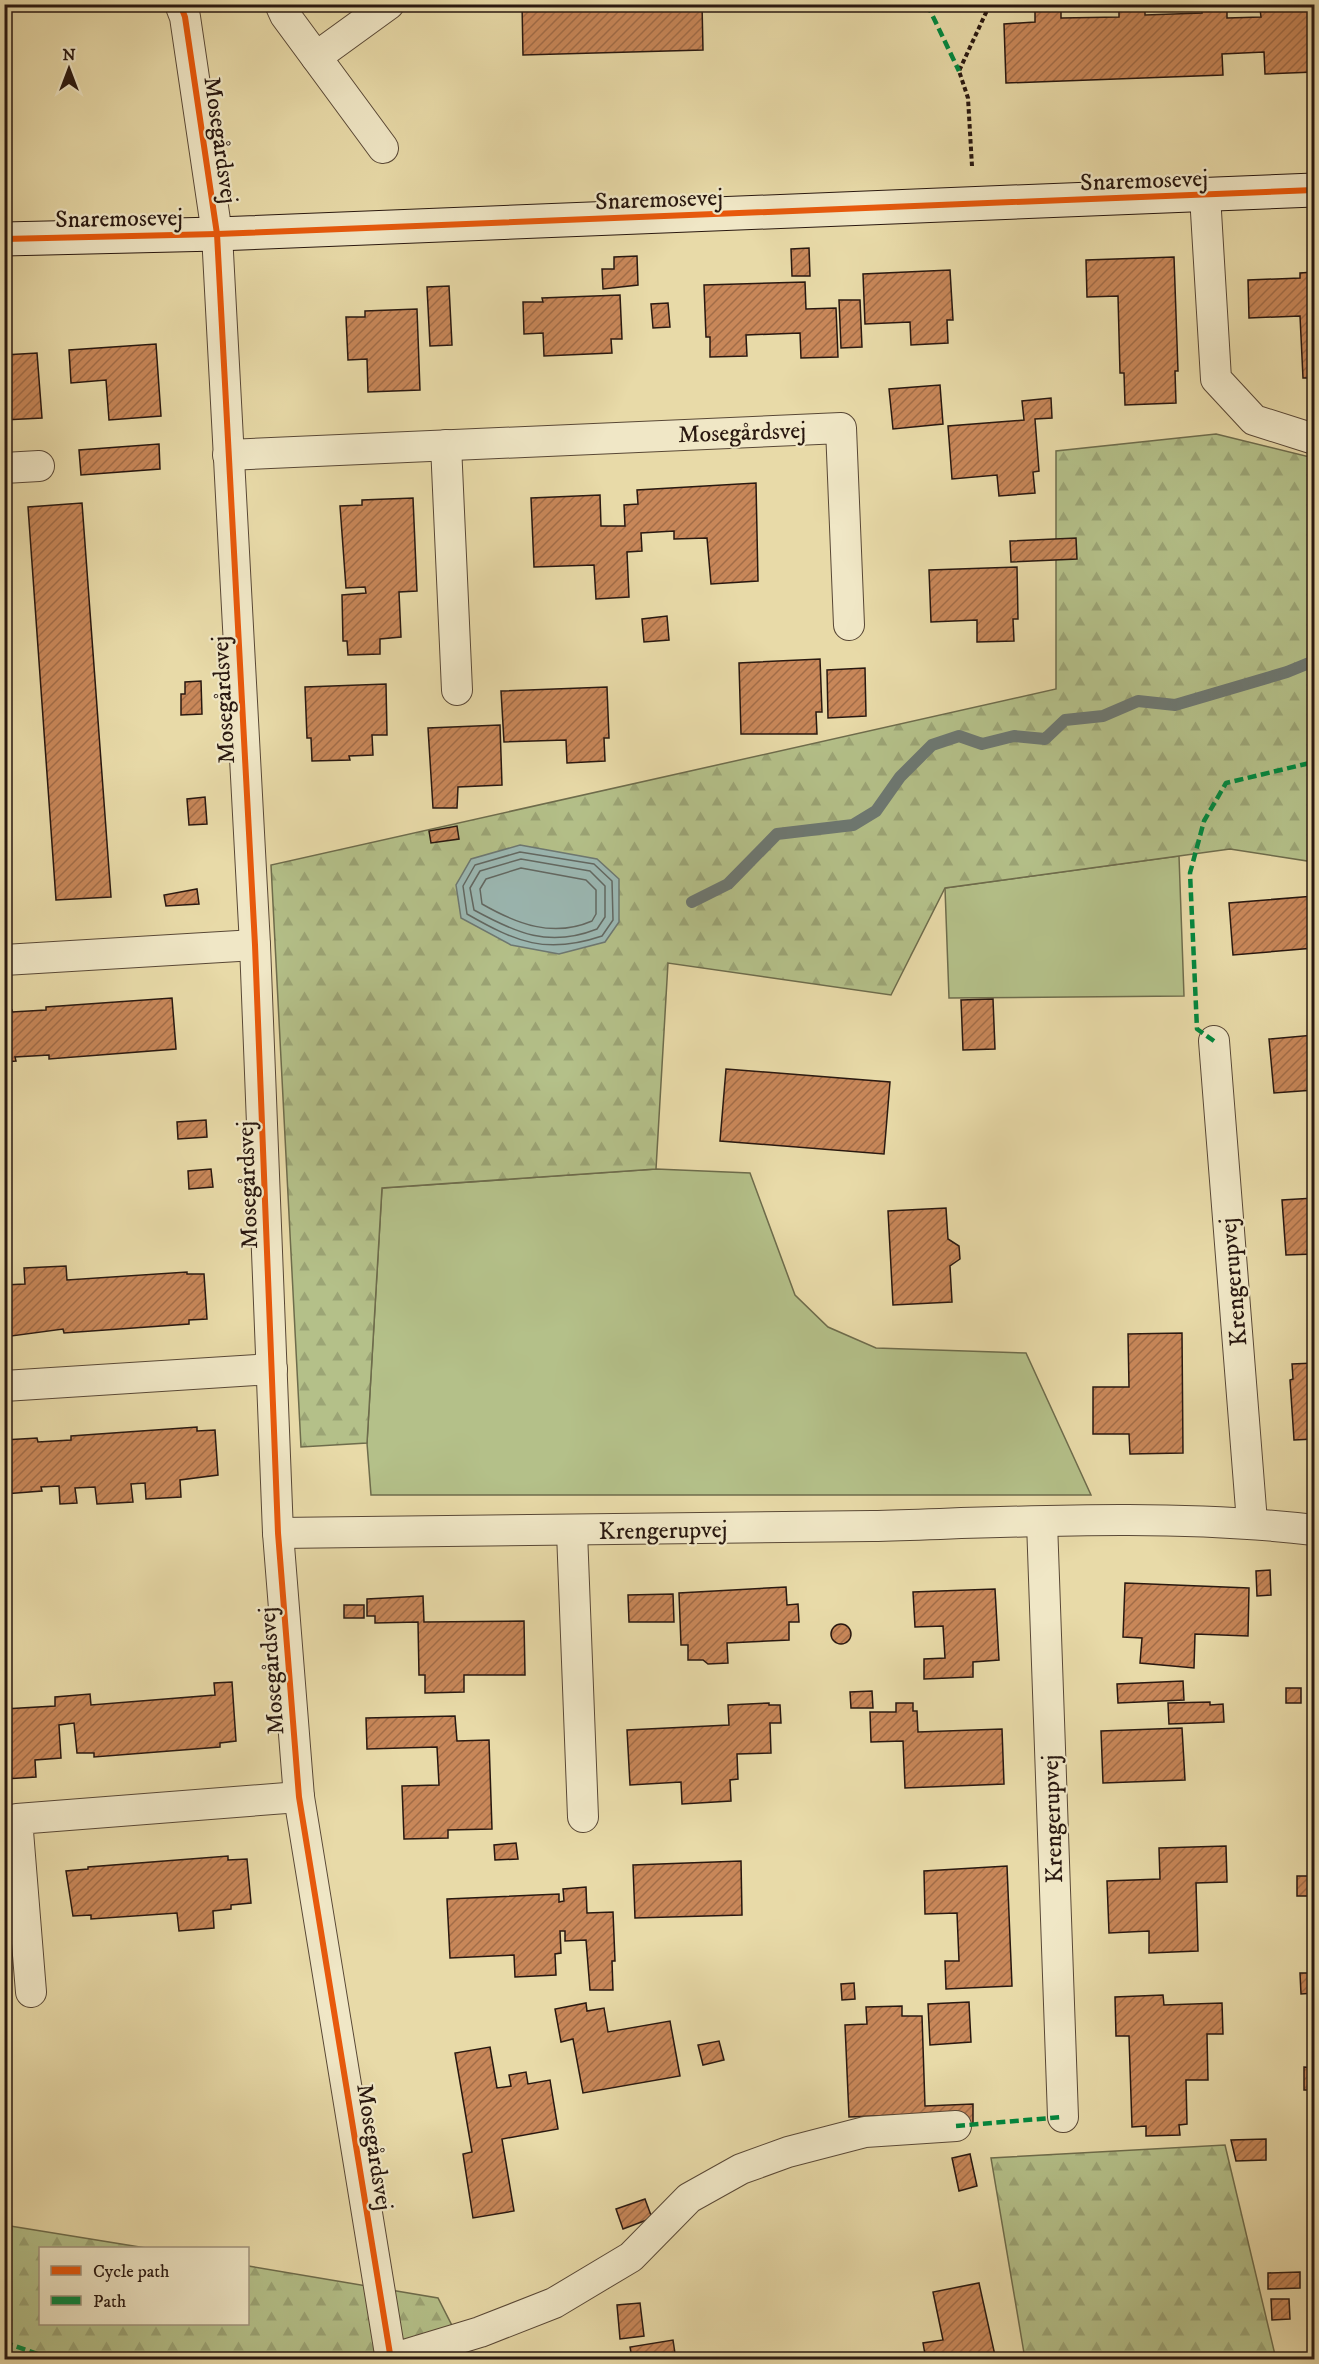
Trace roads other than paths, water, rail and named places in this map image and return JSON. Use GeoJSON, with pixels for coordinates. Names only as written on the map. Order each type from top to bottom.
{"type":"FeatureCollection","features":[{"type":"Feature","properties":{"kind":"street","name":"Mosegårdsvej"},"geometry":{"type":"LineString","coordinates":[[180,4],[185,17],[217,234],[255,945],[278,1533],[298,1797],[391,2359],[480,2332],[554,2303],[631,2257],[689,2198],[741,2169],[788,2152],[865,2132],[956,2126]]}},
{"type":"Feature","properties":{"kind":"street"},"geometry":{"type":"LineString","coordinates":[[280,4],[383,148]]}},
{"type":"Feature","properties":{"kind":"street"},"geometry":{"type":"LineString","coordinates":[[316,57],[389,4]]}},
{"type":"Feature","properties":{"kind":"street","name":"Snaremosevej"},"geometry":{"type":"LineString","coordinates":[[4,239],[217,234],[1314,190]]}},
{"type":"Feature","properties":{"kind":"street","name":"Snaremosevej"},"geometry":{"type":"LineString","coordinates":[[1205,195],[1216,379],[1254,420],[1314,439]]}},
{"type":"Feature","properties":{"kind":"street","name":"Mosegårdsvej"},"geometry":{"type":"LineString","coordinates":[[228,454],[841,428],[849,625]]}},
{"type":"Feature","properties":{"kind":"street"},"geometry":{"type":"LineString","coordinates":[[446,445],[457,690]]}},
{"type":"Feature","properties":{"kind":"street"},"geometry":{"type":"LineString","coordinates":[[4,468],[39,466]]}},
{"type":"Feature","properties":{"kind":"street"},"geometry":{"type":"LineString","coordinates":[[4,960],[255,945]]}},
{"type":"Feature","properties":{"kind":"street","name":"Krengerupvej"},"geometry":{"type":"LineString","coordinates":[[1214,1041],[1252,1522]]}},
{"type":"Feature","properties":{"kind":"street"},"geometry":{"type":"LineString","coordinates":[[4,1386],[272,1369]]}},
{"type":"Feature","properties":{"kind":"street","name":"Krengerupvej"},"geometry":{"type":"LineString","coordinates":[[1042,1522],[1063,2117]]}},
{"type":"Feature","properties":{"kind":"street","name":"Krengerupvej"},"geometry":{"type":"LineString","coordinates":[[278,1533],[572,1532],[1042,1522],[1252,1522],[1314,1530]]}},
{"type":"Feature","properties":{"kind":"street","name":"Krengerupvej"},"geometry":{"type":"LineString","coordinates":[[572,1532],[583,1817]]}},
{"type":"Feature","properties":{"kind":"street"},"geometry":{"type":"LineString","coordinates":[[31,1992],[17,1819],[298,1797]]}},
{"type":"Feature","properties":{"kind":"water"},"geometry":{"type":"Polygon","coordinates":[[[520,845],[597,859],[619,879],[619,922],[605,942],[559,954],[511,945],[461,918],[456,885],[471,859],[520,845]]]}},
{"type":"Feature","properties":{"kind":"waterway"},"geometry":{"type":"LineString","coordinates":[[692,902],[728,884],[777,834],[853,825],[876,811],[900,777],[932,745],[959,736],[982,744],[1014,736],[1045,739],[1065,720],[1103,716],[1138,701],[1175,705],[1287,672],[1314,661]]}}]}
